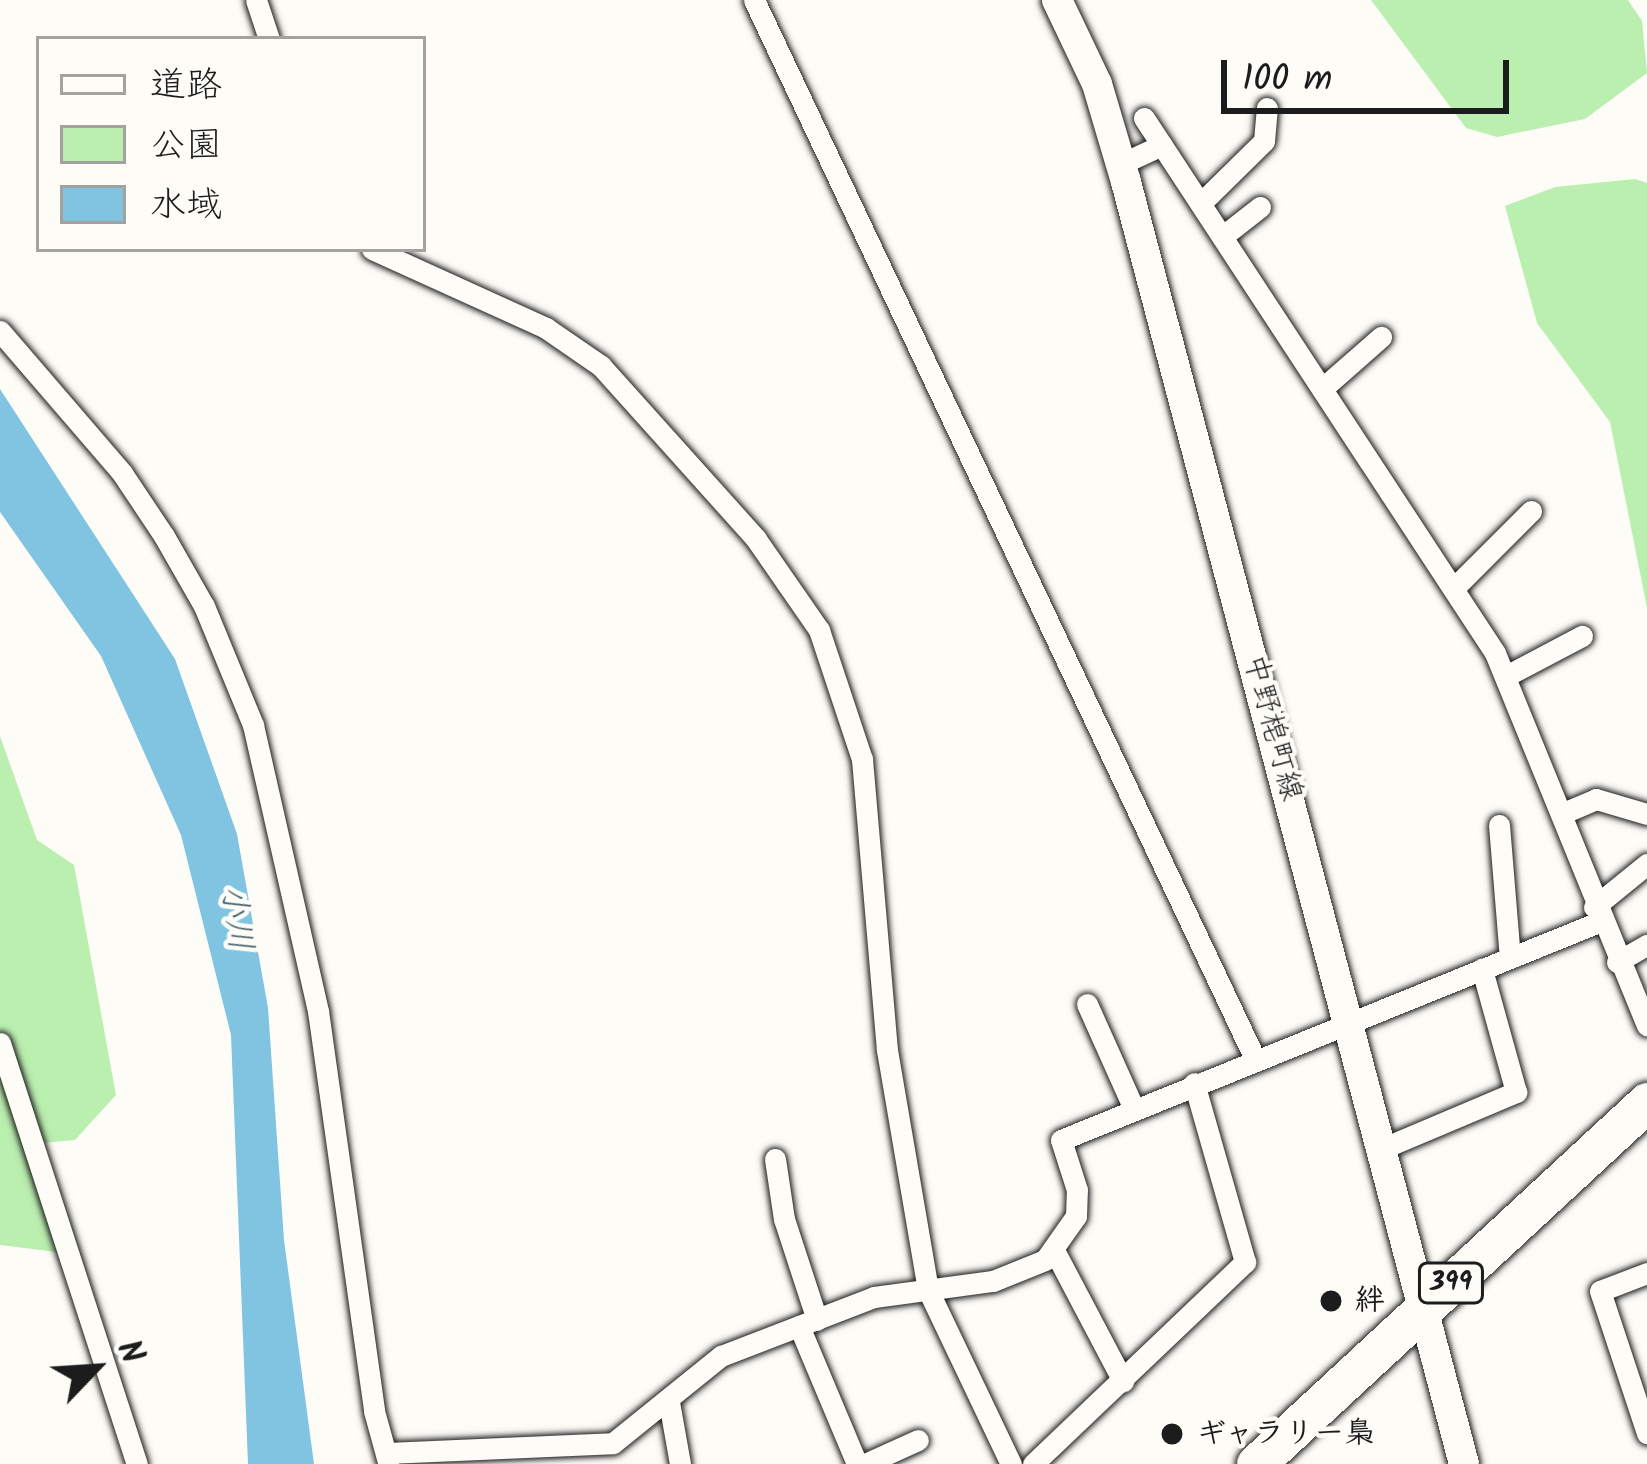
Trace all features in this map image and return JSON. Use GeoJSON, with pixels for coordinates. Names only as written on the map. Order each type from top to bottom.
{"type":"FeatureCollection","features":[{"type":"Feature","properties":{"kind":"highway","name":"399"},"geometry":{"type":"LineString","coordinates":[[1256,1464],[1647,1102]]}},
{"type":"Feature","properties":{"kind":"main road","name":"中野梍町線"},"geometry":{"type":"LineString","coordinates":[[1057,0],[1096,84],[1121,164],[1423,1309],[1458,1461]]}},
{"type":"Feature","properties":{"kind":"street"},"geometry":{"type":"LineString","coordinates":[[256,0],[268,36]]}},
{"type":"Feature","properties":{"kind":"street"},"geometry":{"type":"LineString","coordinates":[[754,0],[1255,1059]]}},
{"type":"Feature","properties":{"kind":"street"},"geometry":{"type":"LineString","coordinates":[[1201,203],[1264,141],[1267,108]]}},
{"type":"Feature","properties":{"kind":"street"},"geometry":{"type":"LineString","coordinates":[[1144,118],[1324,387],[1506,676],[1596,915],[1647,1024]]}},
{"type":"Feature","properties":{"kind":"street"},"geometry":{"type":"LineString","coordinates":[[1121,164],[1162,145]]}},
{"type":"Feature","properties":{"kind":"street"},"geometry":{"type":"LineString","coordinates":[[1223,236],[1259,207]]}},
{"type":"Feature","properties":{"kind":"street"},"geometry":{"type":"LineString","coordinates":[[379,252],[546,328],[602,366],[757,539],[819,630],[862,759],[887,1050],[928,1290],[973,1398],[1011,1464]]}},
{"type":"Feature","properties":{"kind":"street"},"geometry":{"type":"LineString","coordinates":[[0,331],[122,473],[164,536],[204,606],[253,725],[315,992],[374,1411],[387,1458],[521,1456],[613,1443],[721,1356],[874,1297],[993,1280],[1056,1254],[1076,1216],[1077,1190],[1061,1140],[1510,958],[1596,915],[1647,865]]}},
{"type":"Feature","properties":{"kind":"street"},"geometry":{"type":"LineString","coordinates":[[1324,387],[1381,337]]}},
{"type":"Feature","properties":{"kind":"street"},"geometry":{"type":"LineString","coordinates":[[1454,588],[1531,511]]}},
{"type":"Feature","properties":{"kind":"street"},"geometry":{"type":"LineString","coordinates":[[1506,676],[1582,636]]}},
{"type":"Feature","properties":{"kind":"street"},"geometry":{"type":"LineString","coordinates":[[1561,814],[1596,799],[1647,814]]}},
{"type":"Feature","properties":{"kind":"street"},"geometry":{"type":"LineString","coordinates":[[1499,825],[1510,958]]}},
{"type":"Feature","properties":{"kind":"street"},"geometry":{"type":"LineString","coordinates":[[1617,962],[1647,945]]}},
{"type":"Feature","properties":{"kind":"street"},"geometry":{"type":"LineString","coordinates":[[1381,1149],[1516,1091],[1482,969]]}},
{"type":"Feature","properties":{"kind":"street"},"geometry":{"type":"LineString","coordinates":[[1087,1004],[1134,1109]]}},
{"type":"Feature","properties":{"kind":"street"},"geometry":{"type":"LineString","coordinates":[[0,1043],[137,1464]]}},
{"type":"Feature","properties":{"kind":"street"},"geometry":{"type":"LineString","coordinates":[[1033,1464],[1245,1262],[1194,1083]]}},
{"type":"Feature","properties":{"kind":"street"},"geometry":{"type":"LineString","coordinates":[[775,1159],[808,1323],[861,1464],[918,1440]]}},
{"type":"Feature","properties":{"kind":"street"},"geometry":{"type":"LineString","coordinates":[[1056,1254],[1123,1382]]}},
{"type":"Feature","properties":{"kind":"street"},"geometry":{"type":"LineString","coordinates":[[1647,1274],[1600,1291],[1647,1433]]}},
{"type":"Feature","properties":{"kind":"street"},"geometry":{"type":"LineString","coordinates":[[668,1402],[680,1464]]}},
{"type":"Feature","properties":{"kind":"green space"},"geometry":{"type":"Polygon","coordinates":[[[1371,0],[1628,0],[1642,21],[1647,73],[1585,119],[1497,137],[1466,128],[1371,0]]]}},
{"type":"Feature","properties":{"kind":"green space"},"geometry":{"type":"Polygon","coordinates":[[[1635,179],[1647,183],[1647,608],[1610,422],[1537,323],[1505,206],[1555,187],[1635,179]]]}},
{"type":"Feature","properties":{"kind":"green space"},"geometry":{"type":"Polygon","coordinates":[[[0,736],[37,840],[74,865],[116,1095],[75,1140],[43,1143],[81,1255],[0,1245],[0,736]]]}},
{"type":"Feature","properties":{"kind":"water","name":"小川"},"geometry":{"type":"Polygon","coordinates":[[[0,389],[175,659],[237,834],[268,1008],[284,1240],[314,1464],[248,1464],[231,1035],[181,835],[101,656],[0,512],[0,389]]]}},
{"type":"Feature","properties":{"kind":"place","name":"絆"},"geometry":{"type":"Point","coordinates":[1331,1301]}},
{"type":"Feature","properties":{"kind":"place","name":"ギャラリー梟"},"geometry":{"type":"Point","coordinates":[1172,1434]}}]}
